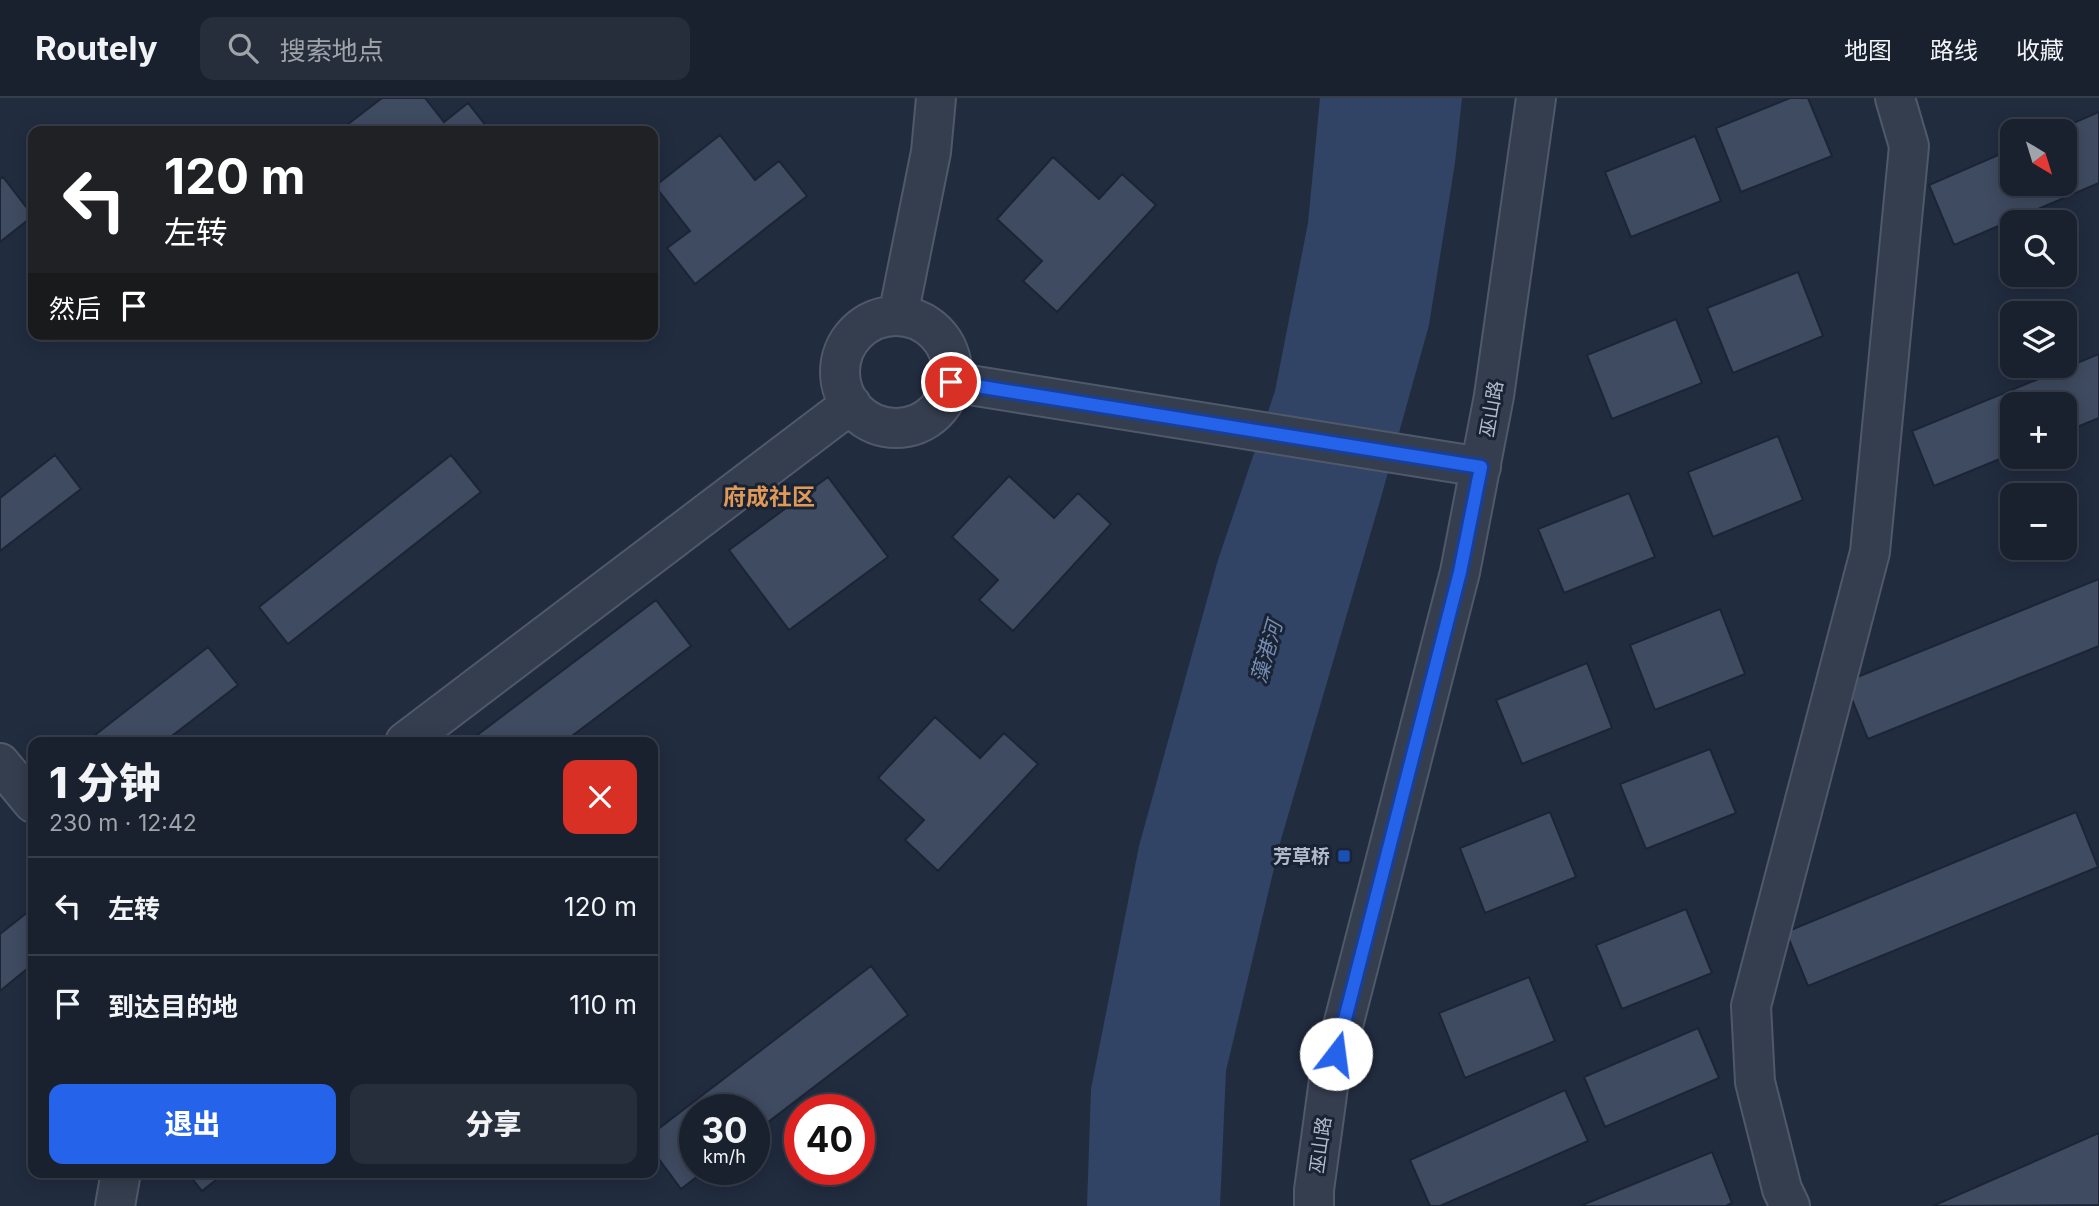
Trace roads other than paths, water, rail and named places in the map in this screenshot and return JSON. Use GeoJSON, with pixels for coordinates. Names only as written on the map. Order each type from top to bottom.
{"type":"FeatureCollection","features":[{"type":"Feature","properties":{"kind":"street"},"geometry":{"type":"LineString","coordinates":[[898,316],[931,152],[936,98]]}},
{"type":"Feature","properties":{"kind":"street","name":"巫山路"},"geometry":{"type":"LineString","coordinates":[[1314,1206],[1329,1080],[1460,572],[1494,396],[1536,98]]}},
{"type":"Feature","properties":{"kind":"street"},"geometry":{"type":"LineString","coordinates":[[1790,1206],[1782,1189],[1755,1083],[1751,1006],[1870,552],[1909,146],[1895,98]]}},
{"type":"Feature","properties":{"kind":"street"},"geometry":{"type":"LineString","coordinates":[[898,316],[917,321],[933,330],[945,345],[951,363],[951,382],[942,405],[924,421],[901,428],[876,426],[856,413],[843,393],[839,371],[845,350],[857,332],[876,320],[898,316]]}},
{"type":"Feature","properties":{"kind":"street"},"geometry":{"type":"LineString","coordinates":[[951,382],[1481,467]]}},
{"type":"Feature","properties":{"kind":"street"},"geometry":{"type":"LineString","coordinates":[[412,737],[850,404]]}},
{"type":"Feature","properties":{"kind":"street"},"geometry":{"type":"LineString","coordinates":[[0,763],[28,797]]}},
{"type":"Feature","properties":{"kind":"street"},"geometry":{"type":"LineString","coordinates":[[115,1206],[120,1178]]}},
{"type":"Feature","properties":{"kind":"water","name":"藻港河"},"geometry":{"type":"Polygon","coordinates":[[[1320,98],[1462,98],[1455,163],[1429,325],[1280,843],[1226,1071],[1220,1206],[1087,1206],[1091,1089],[1139,846],[1218,560],[1275,391],[1308,223],[1320,98]]]}},
{"type":"Feature","properties":{"kind":"place","name":"芳草桥"},"geometry":{"type":"Point","coordinates":[1344,856]}},
{"type":"Feature","properties":{"kind":"district","name":"府成社区"},"geometry":{"type":"Point","coordinates":[769,497]}}]}
